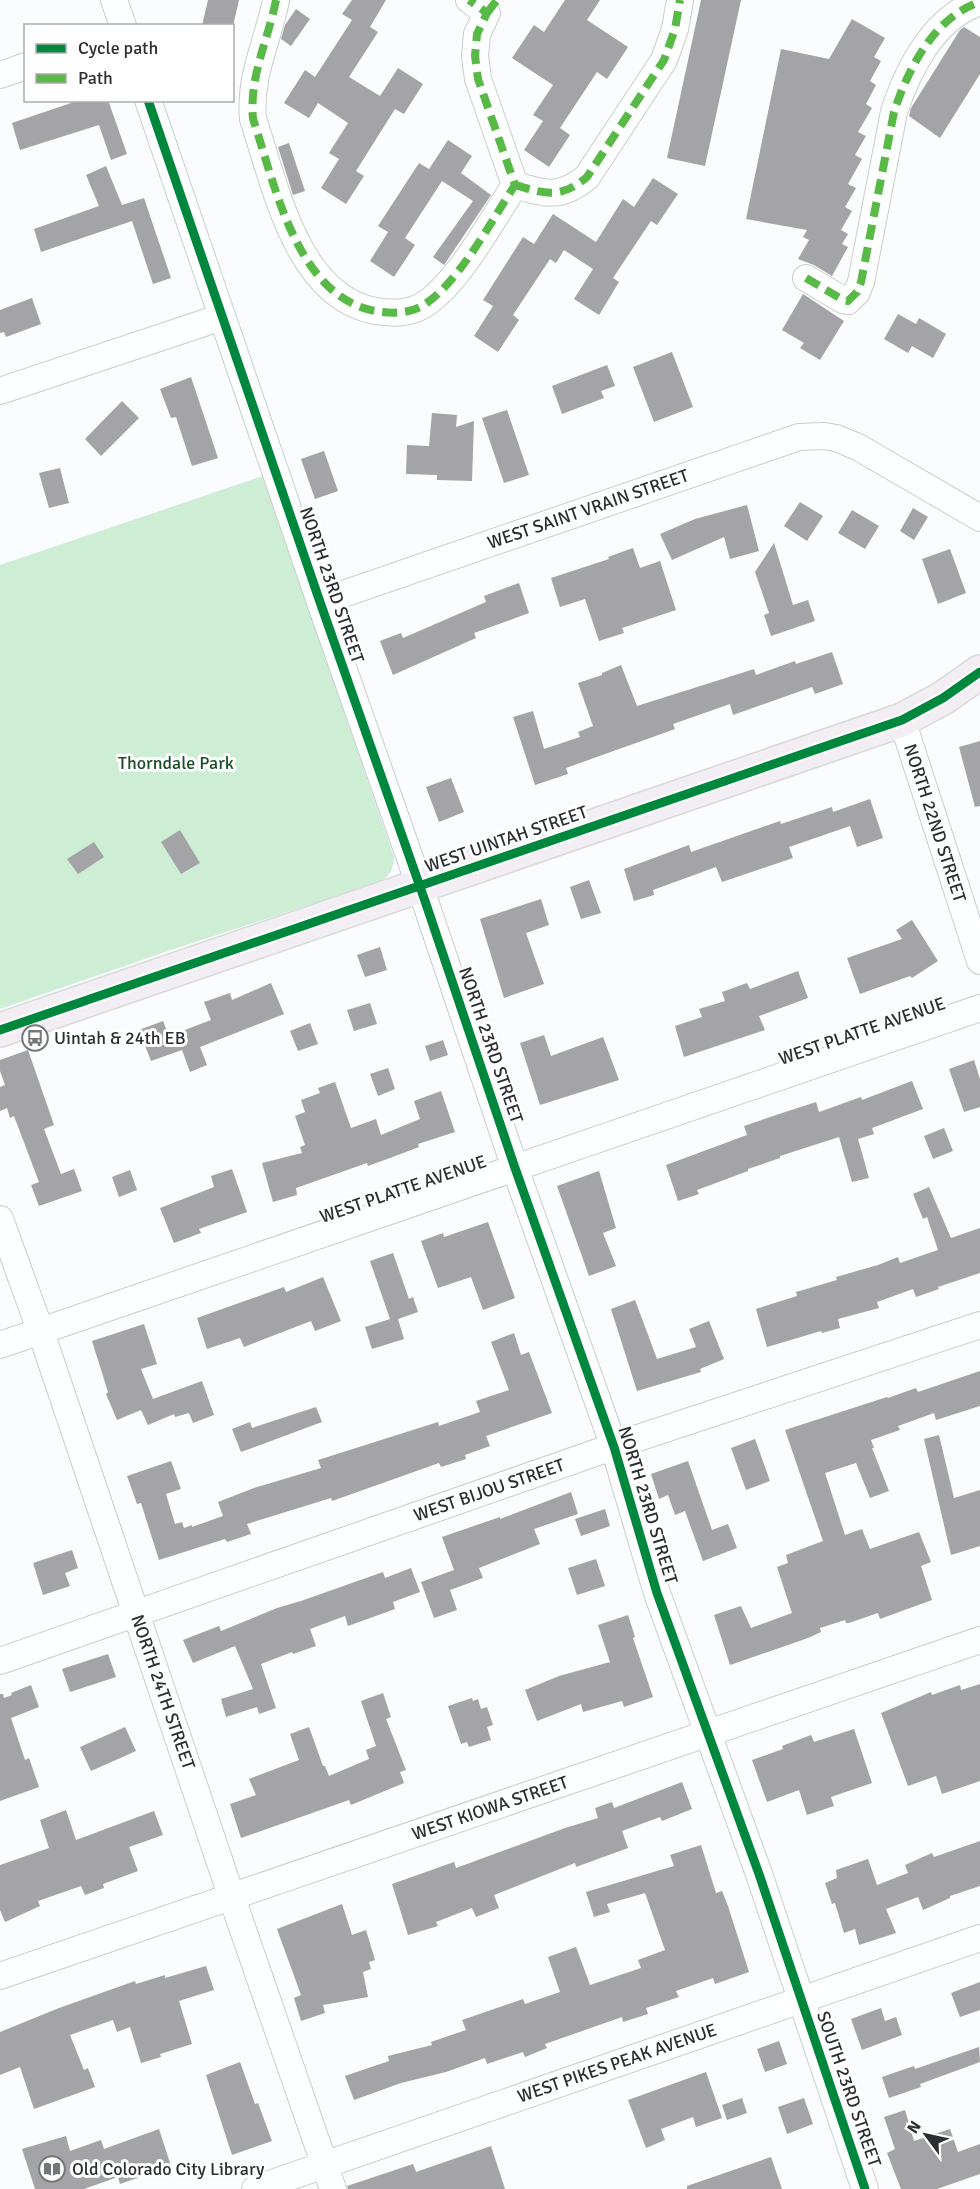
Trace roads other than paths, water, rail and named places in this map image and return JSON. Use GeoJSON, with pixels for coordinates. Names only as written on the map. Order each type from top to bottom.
{"type":"FeatureCollection","features":[{"type":"Feature","properties":{"kind":"main road","name":"WEST UINTAH STREET"},"geometry":{"type":"LineString","coordinates":[[0,1030],[902,720],[943,698],[980,672]]}},
{"type":"Feature","properties":{"kind":"street"},"geometry":{"type":"LineString","coordinates":[[114,0],[122,24]]}},
{"type":"Feature","properties":{"kind":"street"},"geometry":{"type":"LineString","coordinates":[[276,0],[255,76],[253,119],[296,243],[305,259],[326,284],[350,301],[371,310],[389,313],[415,310],[450,281],[515,185]]}},
{"type":"Feature","properties":{"kind":"street"},"geometry":{"type":"LineString","coordinates":[[515,185],[553,194],[576,187],[587,177],[662,66],[675,29],[680,0]]}},
{"type":"Feature","properties":{"kind":"street"},"geometry":{"type":"LineString","coordinates":[[806,278],[843,300],[848,301],[857,292],[861,282],[899,96],[920,55],[941,26],[961,10],[980,2]]}},
{"type":"Feature","properties":{"kind":"street"},"geometry":{"type":"LineString","coordinates":[[485,4],[477,34],[475,56],[478,79],[515,185]]}},
{"type":"Feature","properties":{"kind":"street"},"geometry":{"type":"LineString","coordinates":[[0,75],[24,67]]}},
{"type":"Feature","properties":{"kind":"street","name":"NORTH 23RD STREET"},"geometry":{"type":"LineString","coordinates":[[149,102],[420,886],[515,1168],[614,1447],[657,1593],[801,2000]]}},
{"type":"Feature","properties":{"kind":"street"},"geometry":{"type":"LineString","coordinates":[[0,391],[222,317]]}},
{"type":"Feature","properties":{"kind":"street","name":"WEST SAINT VRAIN STREET"},"geometry":{"type":"LineString","coordinates":[[320,602],[799,437],[836,438],[858,447],[980,518]]}},
{"type":"Feature","properties":{"kind":"street","name":"NORTH 22ND STREET"},"geometry":{"type":"LineString","coordinates":[[902,720],[980,961]]}},
{"type":"Feature","properties":{"kind":"street","name":"WEST PLATTE AVENUE"},"geometry":{"type":"LineString","coordinates":[[0,1345],[980,1008]]}},
{"type":"Feature","properties":{"kind":"street","name":"NORTH 24TH STREET"},"geometry":{"type":"LineString","coordinates":[[0,1219],[41,1332],[333,2189]]}},
{"type":"Feature","properties":{"kind":"street","name":"WEST BIJOU STREET"},"geometry":{"type":"LineString","coordinates":[[0,1661],[614,1447],[980,1324]]}},
{"type":"Feature","properties":{"kind":"street","name":"WEST KIOWA STREET"},"geometry":{"type":"LineString","coordinates":[[0,1976],[980,1640]]}},
{"type":"Feature","properties":{"kind":"street","name":"WEST PIKES PEAK AVENUE"},"geometry":{"type":"LineString","coordinates":[[255,2189],[980,1938]]}},
{"type":"Feature","properties":{"kind":"street","name":"SOUTH 23RD STREET"},"geometry":{"type":"LineString","coordinates":[[801,2000],[865,2189]]}},
{"type":"Feature","properties":{"kind":"place","name":"Uintah & 24th EB"},"geometry":{"type":"Point","coordinates":[35,1038]}},
{"type":"Feature","properties":{"kind":"place","name":"Old Colorado City Library"},"geometry":{"type":"Point","coordinates":[52,2169]}},
{"type":"Feature","properties":{"kind":"park label","name":"Thorndale Park"},"geometry":{"type":"Point","coordinates":[176,763]}}]}
